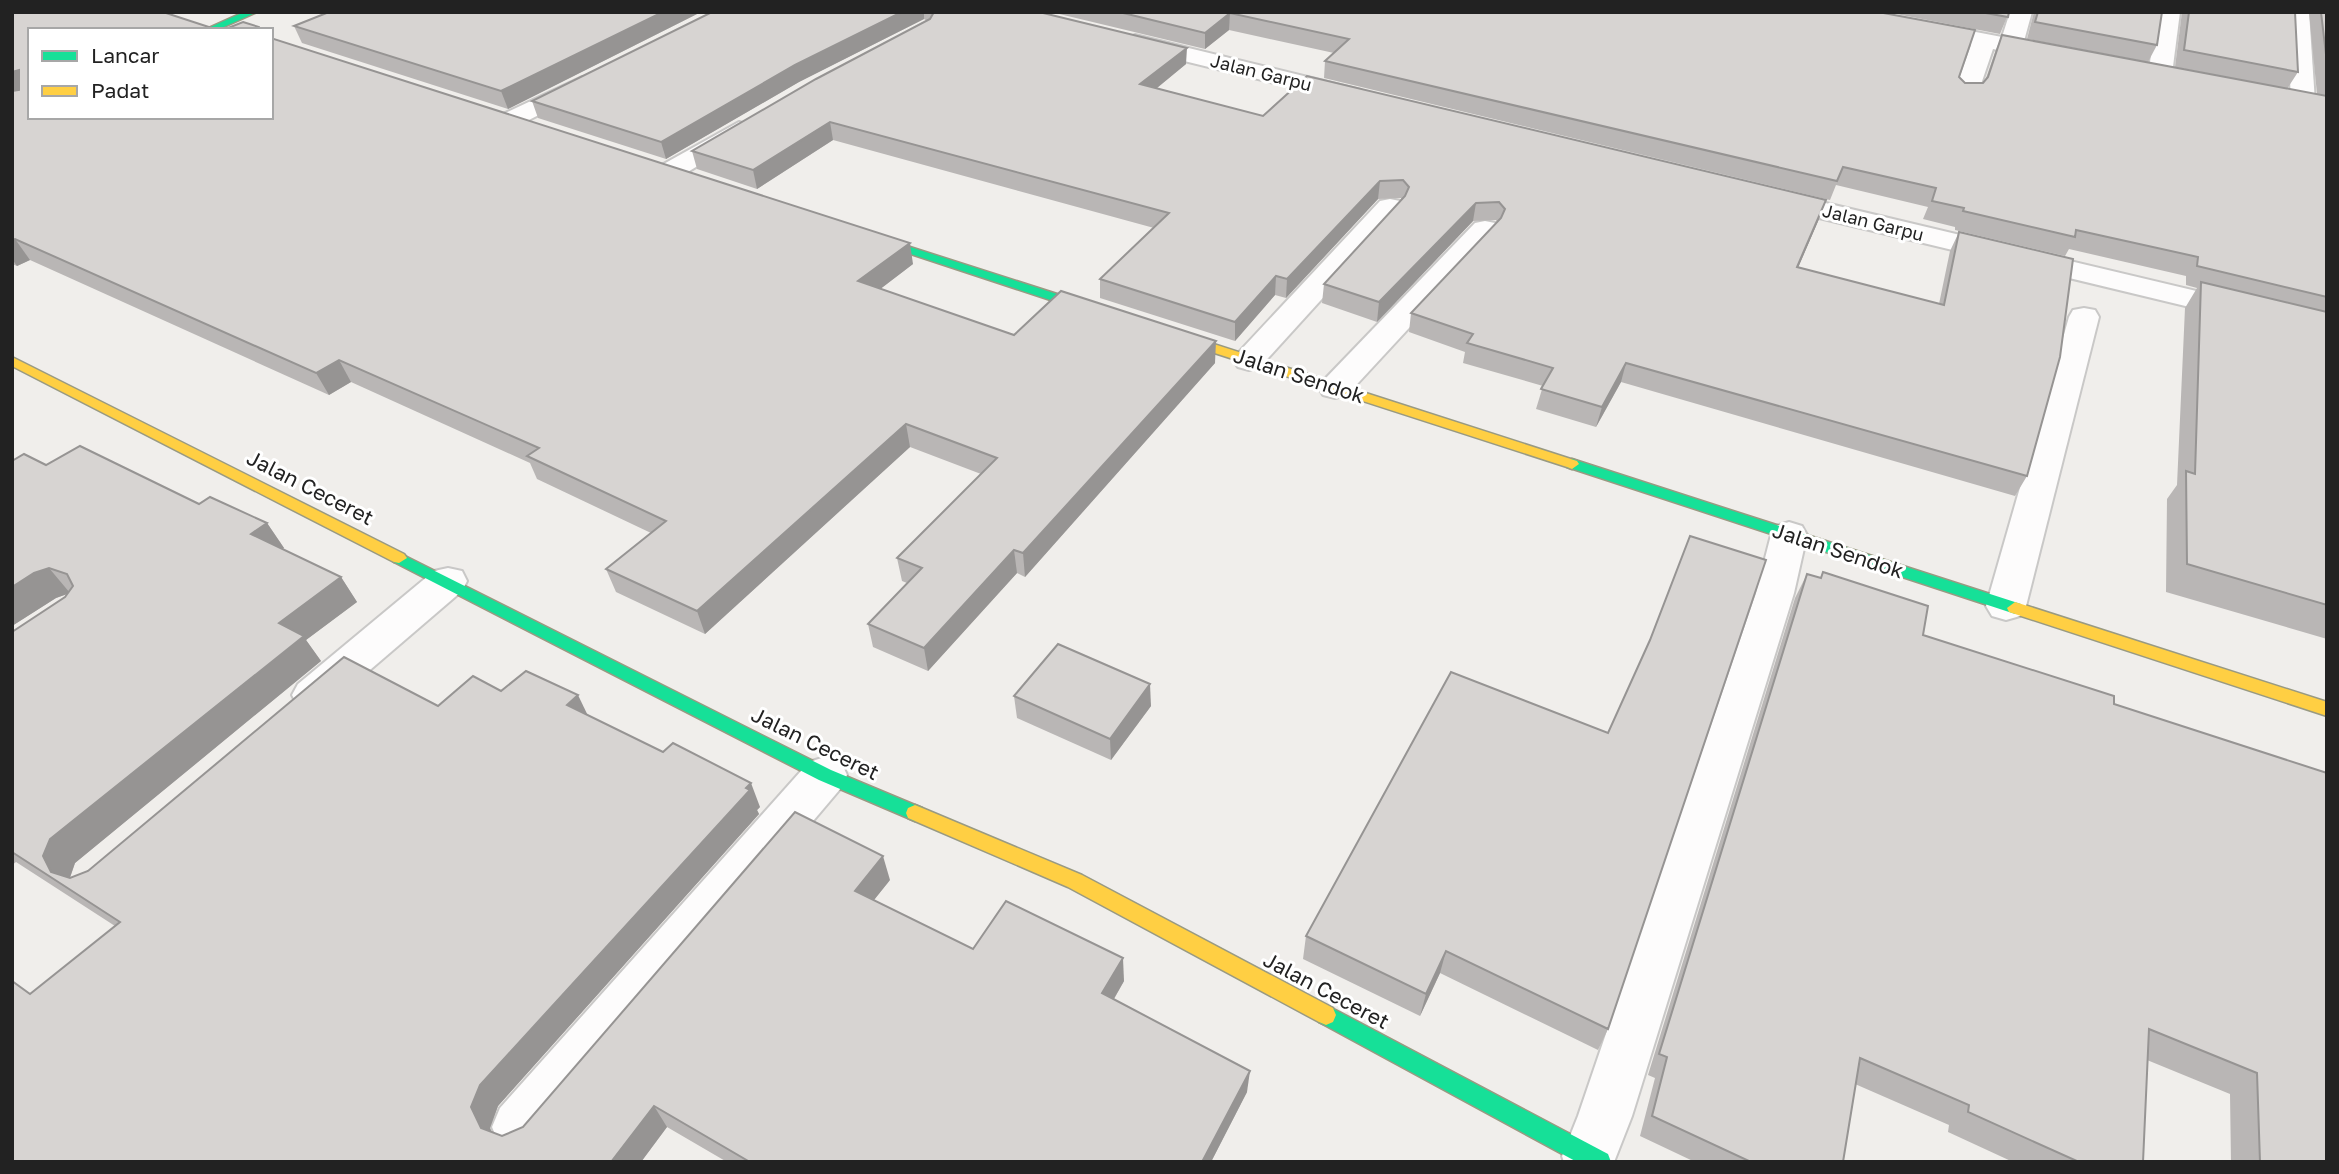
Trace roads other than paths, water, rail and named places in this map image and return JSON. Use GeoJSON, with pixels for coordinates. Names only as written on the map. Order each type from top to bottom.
{"type":"FeatureCollection","features":[{"type":"Feature","properties":{"kind":"street"},"geometry":{"type":"LineString","coordinates":[[219,28],[253,12]]}},
{"type":"Feature","properties":{"kind":"street"},"geometry":{"type":"LineString","coordinates":[[1835,12],[2079,59]]}},
{"type":"Feature","properties":{"kind":"street"},"geometry":{"type":"LineString","coordinates":[[2011,46],[2021,12]]}},
{"type":"Feature","properties":{"kind":"street"},"geometry":{"type":"LineString","coordinates":[[2160,74],[2169,12]]}},
{"type":"Feature","properties":{"kind":"street"},"geometry":{"type":"LineString","coordinates":[[2298,12],[2303,102]]}},
{"type":"Feature","properties":{"kind":"street","name":"Jalan Garpu"},"geometry":{"type":"LineString","coordinates":[[1113,37],[1380,102]]}},
{"type":"Feature","properties":{"kind":"street"},"geometry":{"type":"LineString","coordinates":[[1966,93],[1984,41]]}},
{"type":"Feature","properties":{"kind":"street"},"geometry":{"type":"LineString","coordinates":[[2133,69],[2186,79]]}},
{"type":"Feature","properties":{"kind":"street"},"geometry":{"type":"LineString","coordinates":[[503,118],[605,72]]}},
{"type":"Feature","properties":{"kind":"street"},"geometry":{"type":"LineString","coordinates":[[2274,96],[2327,106]]}},
{"type":"Feature","properties":{"kind":"street"},"geometry":{"type":"LineString","coordinates":[[503,118],[536,129]]}},
{"type":"Feature","properties":{"kind":"street"},"geometry":{"type":"LineString","coordinates":[[663,170],[755,121]]}},
{"type":"Feature","properties":{"kind":"street"},"geometry":{"type":"LineString","coordinates":[[663,170],[694,180]]}},
{"type":"Feature","properties":{"kind":"street","name":"Jalan Garpu"},"geometry":{"type":"LineString","coordinates":[[1741,190],[2327,331]]}},
{"type":"Feature","properties":{"kind":"street"},"geometry":{"type":"LineString","coordinates":[[1249,360],[1390,207]]}},
{"type":"Feature","properties":{"kind":"street"},"geometry":{"type":"LineString","coordinates":[[1335,388],[1485,229]]}},
{"type":"Feature","properties":{"kind":"street"},"geometry":{"type":"LineString","coordinates":[[847,230],[1119,318]]}},
{"type":"Feature","properties":{"kind":"street"},"geometry":{"type":"LineString","coordinates":[[2006,606],[2084,317]]}},
{"type":"Feature","properties":{"kind":"street","name":"Jalan Sendok"},"geometry":{"type":"LineString","coordinates":[[1146,327],[2327,709]]}},
{"type":"Feature","properties":{"kind":"street","name":"Jalan Ceceret"},"geometry":{"type":"LineString","coordinates":[[12,361],[825,775],[1075,881],[1594,1159]]}},
{"type":"Feature","properties":{"kind":"street"},"geometry":{"type":"LineString","coordinates":[[1594,1159],[1605,1116],[1776,593],[1789,535]]}},
{"type":"Feature","properties":{"kind":"street"},"geometry":{"type":"LineString","coordinates":[[284,720],[447,581]]}},
{"type":"Feature","properties":{"kind":"street"},"geometry":{"type":"LineString","coordinates":[[519,1127],[825,775]]}}]}
